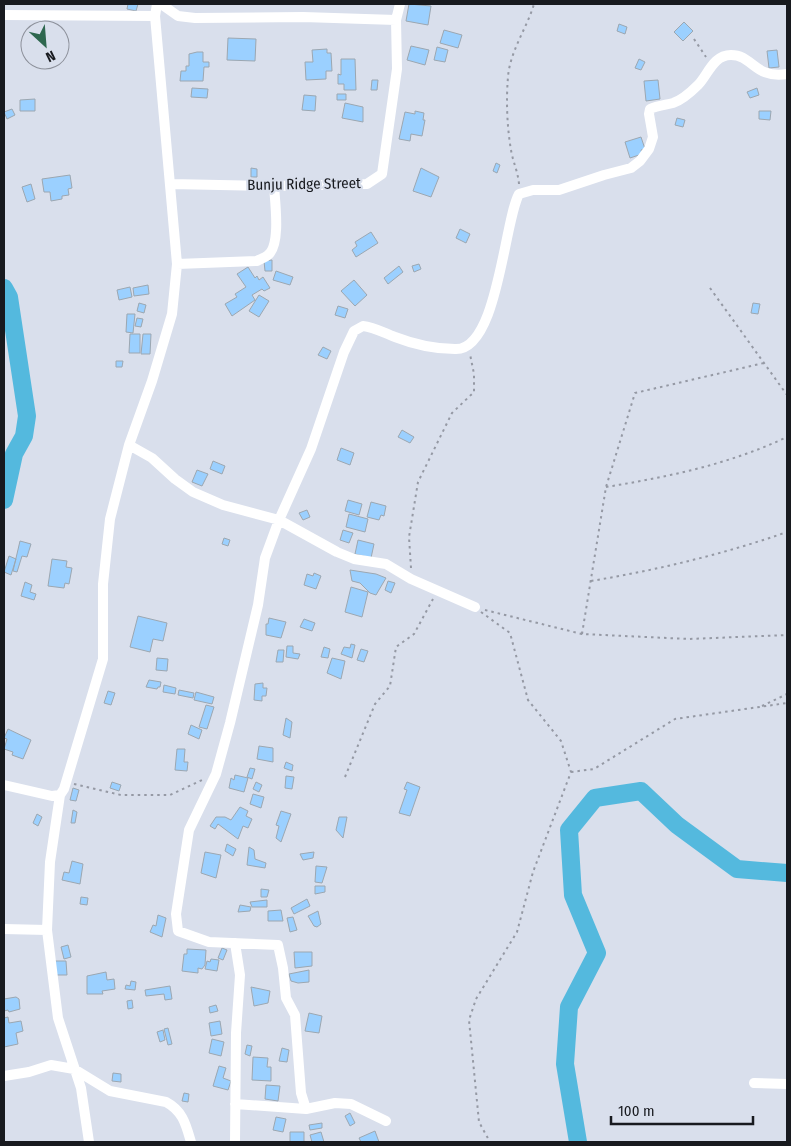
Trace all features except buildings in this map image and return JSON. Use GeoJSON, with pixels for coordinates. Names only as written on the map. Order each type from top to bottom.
{"type":"FeatureCollection","features":[{"type":"Feature","properties":{"kind":"street"},"geometry":{"type":"LineString","coordinates":[[89,1142],[86,1115],[58,1018],[47,930],[50,862],[60,795],[66,782],[103,659],[103,584],[110,519],[129,445],[152,382],[172,314],[177,264],[155,16],[159,4],[178,16],[195,18],[303,17],[396,20]]}},
{"type":"Feature","properties":{"kind":"street","name":"Bunju Ridge Street"},"geometry":{"type":"LineString","coordinates":[[171,184],[274,186],[368,184],[382,174],[397,69],[396,20],[400,4]]}},
{"type":"Feature","properties":{"kind":"street"},"geometry":{"type":"LineString","coordinates":[[4,15],[155,16]]}},
{"type":"Feature","properties":{"kind":"street"},"geometry":{"type":"LineString","coordinates":[[306,1109],[301,1093],[295,1015],[286,998],[283,968],[278,945],[209,942],[178,931],[176,914],[189,830],[216,774],[258,605],[265,558],[279,520],[311,449],[344,352],[354,331],[363,326],[370,326],[403,340],[440,348],[457,350],[468,344],[485,322],[504,263],[513,205],[519,194],[533,190],[559,190],[632,168],[640,162],[649,149],[652,137],[650,109],[674,102],[686,95],[705,77],[715,61],[731,55],[746,60],[763,73],[787,74]]}},
{"type":"Feature","properties":{"kind":"street"},"geometry":{"type":"LineString","coordinates":[[177,264],[257,261],[269,255],[273,247],[276,230],[274,186]]}},
{"type":"Feature","properties":{"kind":"street"},"geometry":{"type":"LineString","coordinates":[[129,445],[152,458],[193,492],[223,505],[279,520],[337,552],[354,559],[386,564],[411,578],[476,607]]}},
{"type":"Feature","properties":{"kind":"street"},"geometry":{"type":"LineString","coordinates":[[4,785],[52,796],[60,795]]}},
{"type":"Feature","properties":{"kind":"street"},"geometry":{"type":"LineString","coordinates":[[4,928],[47,930]]}},
{"type":"Feature","properties":{"kind":"street"},"geometry":{"type":"LineString","coordinates":[[235,943],[240,975],[236,1033],[235,1142]]}},
{"type":"Feature","properties":{"kind":"street"},"geometry":{"type":"LineString","coordinates":[[4,1076],[29,1072],[51,1065],[74,1069],[110,1091],[166,1102],[183,1116],[191,1142]]}},
{"type":"Feature","properties":{"kind":"street"},"geometry":{"type":"LineString","coordinates":[[754,1083],[787,1084]]}},
{"type":"Feature","properties":{"kind":"street"},"geometry":{"type":"LineString","coordinates":[[235,1104],[306,1109],[335,1103],[351,1104],[386,1121]]}},
{"type":"Feature","properties":{"kind":"path"},"geometry":{"type":"LineString","coordinates":[[519,194],[518,172],[511,152],[508,76],[515,50],[534,4]]}},
{"type":"Feature","properties":{"kind":"path"},"geometry":{"type":"LineString","coordinates":[[694,39],[705,56],[715,61]]}},
{"type":"Feature","properties":{"kind":"path"},"geometry":{"type":"LineString","coordinates":[[710,288],[787,396]]}},
{"type":"Feature","properties":{"kind":"path"},"geometry":{"type":"LineString","coordinates":[[411,578],[409,537],[416,489],[430,454],[452,413],[474,392],[474,374],[468,344]]}},
{"type":"Feature","properties":{"kind":"path"},"geometry":{"type":"LineString","coordinates":[[582,634],[606,487],[635,392],[764,363]]}},
{"type":"Feature","properties":{"kind":"path"},"geometry":{"type":"LineString","coordinates":[[606,487],[670,476],[756,452],[787,437]]}},
{"type":"Feature","properties":{"kind":"path"},"geometry":{"type":"LineString","coordinates":[[591,581],[631,575],[760,542],[787,532]]}},
{"type":"Feature","properties":{"kind":"path"},"geometry":{"type":"LineString","coordinates":[[345,777],[375,704],[390,686],[396,647],[414,634],[437,590]]}},
{"type":"Feature","properties":{"kind":"path"},"geometry":{"type":"LineString","coordinates":[[476,607],[582,634],[689,639],[787,636]]}},
{"type":"Feature","properties":{"kind":"path"},"geometry":{"type":"LineString","coordinates":[[476,607],[510,633],[528,700],[561,741],[571,772],[533,872],[516,932],[476,999],[469,1020],[479,1122],[490,1142]]}},
{"type":"Feature","properties":{"kind":"path"},"geometry":{"type":"LineString","coordinates":[[758,707],[787,694]]}},
{"type":"Feature","properties":{"kind":"path"},"geometry":{"type":"LineString","coordinates":[[571,772],[594,769],[674,719],[787,703]]}},
{"type":"Feature","properties":{"kind":"path"},"geometry":{"type":"LineString","coordinates":[[66,782],[121,795],[170,795],[216,774]]}},
{"type":"Feature","properties":{"kind":"waterway"},"geometry":{"type":"LineString","coordinates":[[4,288],[9,297],[27,416],[24,436],[14,454],[4,500]]}},
{"type":"Feature","properties":{"kind":"waterway"},"geometry":{"type":"LineString","coordinates":[[578,1142],[565,1064],[569,1007],[597,953],[573,895],[569,830],[595,798],[641,791],[677,825],[737,869],[787,873]]}}]}
